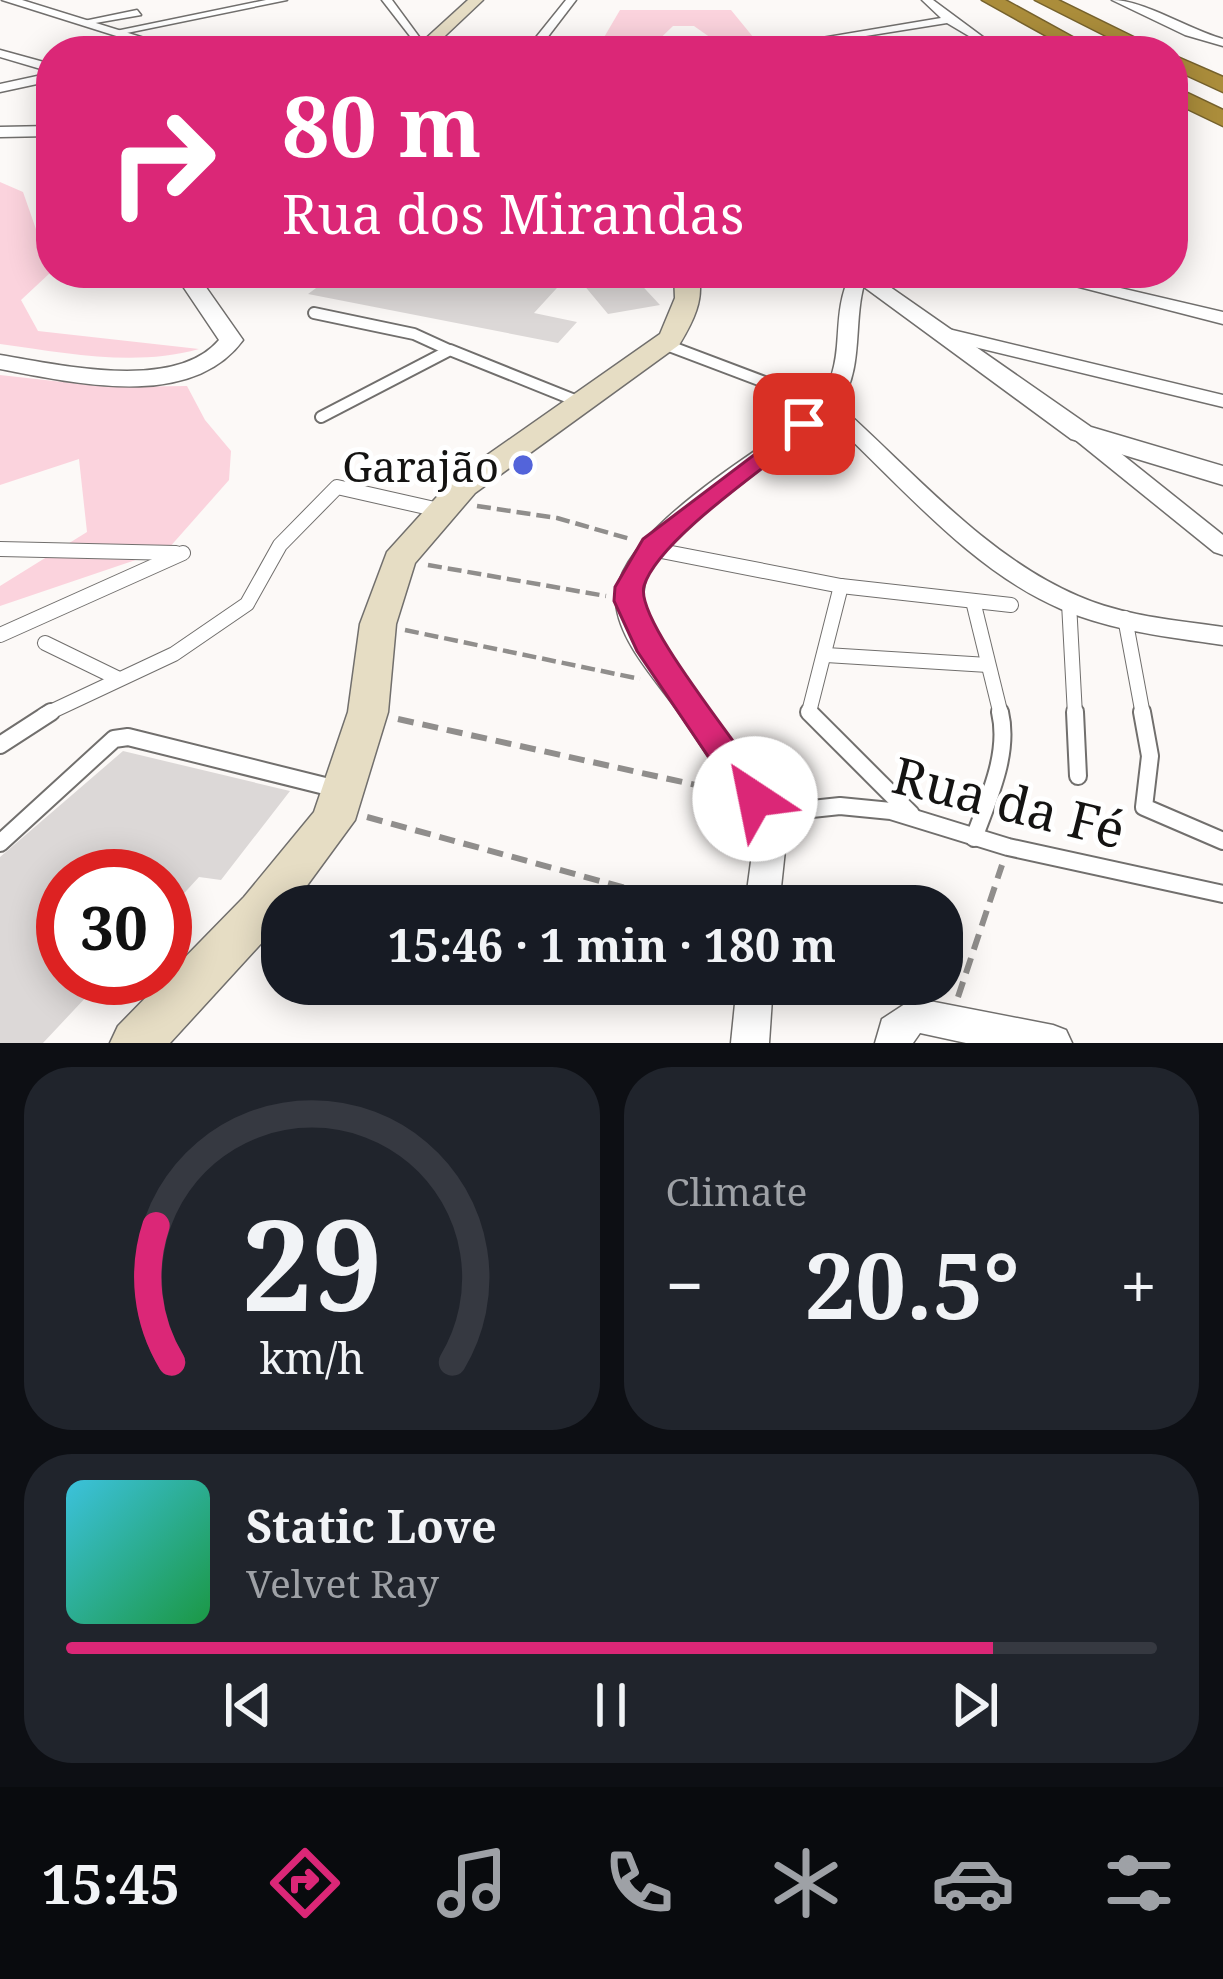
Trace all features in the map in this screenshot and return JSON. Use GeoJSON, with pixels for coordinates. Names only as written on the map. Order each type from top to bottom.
{"type":"FeatureCollection","features":[{"type":"Feature","properties":{"kind":"highway"},"geometry":{"type":"LineString","coordinates":[[992,0],[1062,36]]}},
{"type":"Feature","properties":{"kind":"highway"},"geometry":{"type":"LineString","coordinates":[[1044,0],[1122,36]]}},
{"type":"Feature","properties":{"kind":"highway"},"geometry":{"type":"LineString","coordinates":[[1188,68],[1223,85]]}},
{"type":"Feature","properties":{"kind":"highway"},"geometry":{"type":"LineString","coordinates":[[1188,101],[1223,119]]}},
{"type":"Feature","properties":{"kind":"main road"},"geometry":{"type":"LineString","coordinates":[[436,36],[476,0]]}},
{"type":"Feature","properties":{"kind":"main road"},"geometry":{"type":"LineString","coordinates":[[664,344],[669,288]]}},
{"type":"Feature","properties":{"kind":"main road"},"geometry":{"type":"LineString","coordinates":[[136,1043],[261,911],[341,800],[368,712],[378,625],[399,560],[444,506],[488,467],[664,344],[684,312],[690,288]]}},
{"type":"Feature","properties":{"kind":"street"},"geometry":{"type":"LineString","coordinates":[[8,0],[130,36]]}},
{"type":"Feature","properties":{"kind":"street"},"geometry":{"type":"LineString","coordinates":[[84,22],[222,0]]}},
{"type":"Feature","properties":{"kind":"street"},"geometry":{"type":"LineString","coordinates":[[117,32],[281,0]]}},
{"type":"Feature","properties":{"kind":"street"},"geometry":{"type":"LineString","coordinates":[[387,0],[413,36]]}},
{"type":"Feature","properties":{"kind":"street"},"geometry":{"type":"LineString","coordinates":[[543,36],[571,0]]}},
{"type":"Feature","properties":{"kind":"street"},"geometry":{"type":"LineString","coordinates":[[927,0],[977,36]]}},
{"type":"Feature","properties":{"kind":"street"},"geometry":{"type":"LineString","coordinates":[[1117,0],[1223,43]]}},
{"type":"Feature","properties":{"kind":"street"},"geometry":{"type":"LineString","coordinates":[[846,36],[949,20]]}},
{"type":"Feature","properties":{"kind":"street"},"geometry":{"type":"LineString","coordinates":[[0,53],[36,66]]}},
{"type":"Feature","properties":{"kind":"street"},"geometry":{"type":"LineString","coordinates":[[4,81],[36,74]]}},
{"type":"Feature","properties":{"kind":"street"},"geometry":{"type":"LineString","coordinates":[[4,81],[36,74]]}},
{"type":"Feature","properties":{"kind":"street"},"geometry":{"type":"LineString","coordinates":[[0,132],[36,131]]}},
{"type":"Feature","properties":{"kind":"street"},"geometry":{"type":"LineString","coordinates":[[0,362],[144,377],[174,374],[217,360],[231,340],[195,288]]}},
{"type":"Feature","properties":{"kind":"street"},"geometry":{"type":"LineString","coordinates":[[762,885],[764,806],[675,687],[628,601],[632,576],[652,547],[828,406],[845,371],[852,288]]}},
{"type":"Feature","properties":{"kind":"street"},"geometry":{"type":"LineString","coordinates":[[877,288],[1081,433],[1223,547]]}},
{"type":"Feature","properties":{"kind":"street"},"geometry":{"type":"LineString","coordinates":[[1097,288],[1223,318]]}},
{"type":"Feature","properties":{"kind":"street"},"geometry":{"type":"LineString","coordinates":[[940,333],[1223,401]]}},
{"type":"Feature","properties":{"kind":"street"},"geometry":{"type":"LineString","coordinates":[[828,406],[973,535],[1020,573],[1069,603],[1223,636]]}},
{"type":"Feature","properties":{"kind":"street"},"geometry":{"type":"LineString","coordinates":[[1081,433],[1153,451],[1223,476]]}},
{"type":"Feature","properties":{"kind":"street"},"geometry":{"type":"LineString","coordinates":[[750,1043],[753,1005]]}},
{"type":"Feature","properties":{"kind":"street"},"geometry":{"type":"LineString","coordinates":[[894,1043],[902,1022],[914,1015],[1053,1043]]}},
{"type":"Feature","properties":{"kind":"lane"},"geometry":{"type":"LineString","coordinates":[[314,313],[414,334],[584,403]]}},
{"type":"Feature","properties":{"kind":"lane"},"geometry":{"type":"LineString","coordinates":[[664,344],[828,406]]}},
{"type":"Feature","properties":{"kind":"lane"},"geometry":{"type":"LineString","coordinates":[[321,417],[450,350]]}},
{"type":"Feature","properties":{"kind":"lane"},"geometry":{"type":"LineString","coordinates":[[0,745],[28,723],[174,654],[247,604],[280,545],[337,487],[444,506]]}},
{"type":"Feature","properties":{"kind":"lane"},"geometry":{"type":"LineString","coordinates":[[652,547],[841,586],[1011,605]]}},
{"type":"Feature","properties":{"kind":"lane"},"geometry":{"type":"LineString","coordinates":[[0,549],[183,553],[0,635]]}},
{"type":"Feature","properties":{"kind":"lane"},"geometry":{"type":"LineString","coordinates":[[841,586],[809,705],[812,717],[912,815]]}},
{"type":"Feature","properties":{"kind":"lane"},"geometry":{"type":"LineString","coordinates":[[973,601],[1004,728],[998,770],[974,838]]}},
{"type":"Feature","properties":{"kind":"lane"},"geometry":{"type":"LineString","coordinates":[[1069,603],[1078,776]]}},
{"type":"Feature","properties":{"kind":"lane"},"geometry":{"type":"LineString","coordinates":[[1125,618],[1150,756],[1144,807],[1223,841]]}},
{"type":"Feature","properties":{"kind":"lane"},"geometry":{"type":"LineString","coordinates":[[45,644],[117,678]]}},
{"type":"Feature","properties":{"kind":"lane"},"geometry":{"type":"LineString","coordinates":[[826,655],[988,665]]}},
{"type":"Feature","properties":{"kind":"lane"},"geometry":{"type":"LineString","coordinates":[[0,843],[114,740],[128,737],[341,800]]}},
{"type":"Feature","properties":{"kind":"lane","name":"Rua da Fé"},"geometry":{"type":"LineString","coordinates":[[764,806],[840,806],[912,815],[1008,847],[1223,894]]}},
{"type":"Feature","properties":{"kind":"path"},"geometry":{"type":"LineString","coordinates":[[444,506],[557,518],[652,547]]}},
{"type":"Feature","properties":{"kind":"path"},"geometry":{"type":"LineString","coordinates":[[399,560],[628,601]]}},
{"type":"Feature","properties":{"kind":"path"},"geometry":{"type":"LineString","coordinates":[[378,625],[675,687]]}},
{"type":"Feature","properties":{"kind":"path"},"geometry":{"type":"LineString","coordinates":[[368,712],[764,806]]}},
{"type":"Feature","properties":{"kind":"path"},"geometry":{"type":"LineString","coordinates":[[341,800],[622,885]]}},
{"type":"Feature","properties":{"kind":"path"},"geometry":{"type":"LineString","coordinates":[[950,1019],[1008,847]]}},
{"type":"Feature","properties":{"kind":"shaded area"},"geometry":{"type":"Polygon","coordinates":[[[620,10],[731,10],[752,36],[708,36],[694,26],[673,26],[663,36],[605,36],[620,10]]]}},
{"type":"Feature","properties":{"kind":"shaded area"},"geometry":{"type":"Polygon","coordinates":[[[0,182],[23,192],[36,229],[36,286],[21,300],[38,331],[199,349],[125,358],[0,344],[0,182]]]}},
{"type":"Feature","properties":{"kind":"shaded area"},"geometry":{"type":"Polygon","coordinates":[[[0,375],[108,387],[187,386],[205,420],[231,451],[229,480],[168,549],[0,606],[0,586],[87,532],[79,459],[0,485],[0,375]]]}},
{"type":"Feature","properties":{"kind":"building"},"geometry":{"type":"Polygon","coordinates":[[[316,288],[557,288],[534,313],[577,322],[558,343],[308,294],[316,288]]]}},
{"type":"Feature","properties":{"kind":"building"},"geometry":{"type":"Polygon","coordinates":[[[586,288],[644,288],[660,305],[608,314],[586,288]]]}},
{"type":"Feature","properties":{"kind":"building"},"geometry":{"type":"Polygon","coordinates":[[[123,751],[290,791],[221,880],[199,877],[192,885],[192,849],[36,849],[36,1005],[79,1005],[43,1043],[0,1043],[0,857],[123,751]]]}},
{"type":"Feature","properties":{"kind":"place","name":"Garajão"},"geometry":{"type":"Point","coordinates":[523,465]}},
{"type":"Feature","properties":{"kind":"route"},"geometry":{"type":"LineString","coordinates":[[755,799],[653,651],[628,601],[629,587],[653,545],[804,424]]}}]}
